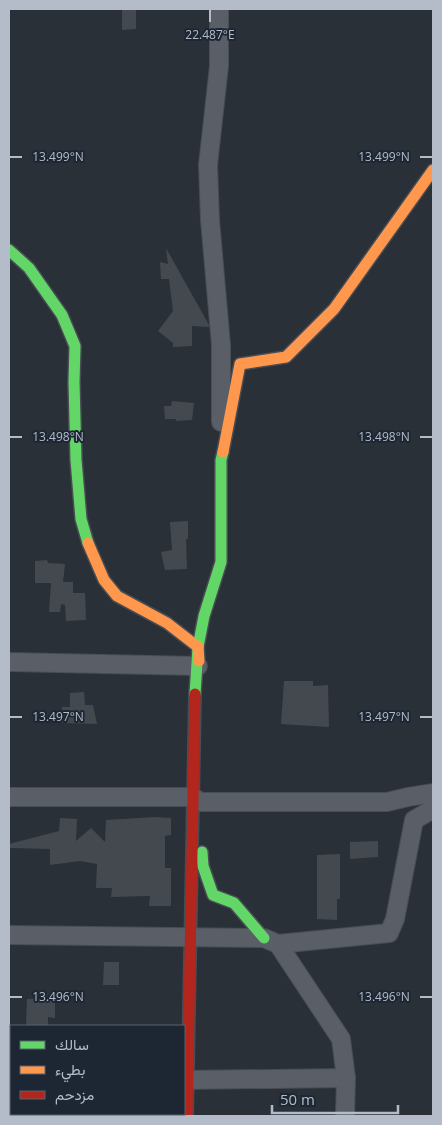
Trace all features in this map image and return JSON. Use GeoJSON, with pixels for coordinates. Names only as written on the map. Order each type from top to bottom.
{"type":"FeatureCollection","features":[{"type":"Feature","properties":{"kind":"street"},"geometry":{"type":"LineString","coordinates":[[186,1116],[196,800],[194,720],[198,646],[204,616],[221,562],[221,345],[210,220],[208,165],[219,66],[218,9]]}},
{"type":"Feature","properties":{"kind":"street"},"geometry":{"type":"LineString","coordinates":[[221,460],[240,364],[286,357],[334,309],[433,170]]}},
{"type":"Feature","properties":{"kind":"street"},"geometry":{"type":"LineString","coordinates":[[9,250],[28,268],[62,315],[75,346],[76,460],[80,519],[90,551],[104,580],[117,596],[167,623],[198,646]]}},
{"type":"Feature","properties":{"kind":"street"},"geometry":{"type":"LineString","coordinates":[[198,646],[202,778],[196,800],[203,866],[212,895],[234,903],[271,941],[341,1039],[346,1078],[345,1116]]}},
{"type":"Feature","properties":{"kind":"street"},"geometry":{"type":"LineString","coordinates":[[9,662],[198,666]]}},
{"type":"Feature","properties":{"kind":"street"},"geometry":{"type":"LineString","coordinates":[[9,797],[387,802],[433,793]]}},
{"type":"Feature","properties":{"kind":"street"},"geometry":{"type":"LineString","coordinates":[[9,935],[271,941],[389,933],[396,919],[414,820],[433,809]]}},
{"type":"Feature","properties":{"kind":"street"},"geometry":{"type":"LineString","coordinates":[[186,1080],[346,1078]]}},
{"type":"Feature","properties":{"kind":"building"},"geometry":{"type":"Polygon","coordinates":[[[122,9],[136,9],[136,29],[122,30],[122,9]]]}},
{"type":"Feature","properties":{"kind":"building"},"geometry":{"type":"Polygon","coordinates":[[[166,248],[209,325],[209,327],[192,326],[192,346],[173,347],[173,343],[158,331],[173,311],[169,279],[161,279],[160,262],[168,264],[166,248]]]}},
{"type":"Feature","properties":{"kind":"building"},"geometry":{"type":"Polygon","coordinates":[[[172,401],[194,403],[192,420],[176,421],[176,419],[165,419],[164,406],[171,406],[172,401]]]}},
{"type":"Feature","properties":{"kind":"building"},"geometry":{"type":"Polygon","coordinates":[[[188,521],[188,539],[186,539],[187,569],[165,570],[161,552],[172,550],[170,522],[188,521]]]}},
{"type":"Feature","properties":{"kind":"building"},"geometry":{"type":"Polygon","coordinates":[[[47,560],[48,563],[65,564],[63,582],[73,582],[73,593],[85,593],[86,620],[66,621],[65,605],[61,604],[60,612],[49,612],[51,583],[35,583],[35,561],[47,560]]]}},
{"type":"Feature","properties":{"kind":"building"},"geometry":{"type":"Polygon","coordinates":[[[284,681],[313,681],[313,686],[328,685],[329,727],[281,724],[284,681]]]}},
{"type":"Feature","properties":{"kind":"building"},"geometry":{"type":"Polygon","coordinates":[[[84,692],[85,705],[93,705],[97,724],[62,723],[62,707],[70,707],[70,693],[84,692]]]}},
{"type":"Feature","properties":{"kind":"building"},"geometry":{"type":"Polygon","coordinates":[[[60,818],[77,819],[76,841],[91,828],[105,842],[106,820],[171,818],[171,835],[165,836],[165,868],[171,868],[171,906],[149,906],[150,896],[111,897],[112,888],[96,888],[97,864],[80,861],[50,865],[50,849],[9,848],[9,844],[59,831],[60,818]]]}},
{"type":"Feature","properties":{"kind":"building"},"geometry":{"type":"Polygon","coordinates":[[[378,841],[378,857],[350,859],[350,842],[378,841]]]}},
{"type":"Feature","properties":{"kind":"building"},"geometry":{"type":"Polygon","coordinates":[[[340,854],[340,899],[337,899],[337,920],[317,919],[317,855],[340,854]]]}},
{"type":"Feature","properties":{"kind":"building"},"geometry":{"type":"Polygon","coordinates":[[[104,962],[119,962],[119,985],[103,985],[104,962]]]}},
{"type":"Feature","properties":{"kind":"building"},"geometry":{"type":"Polygon","coordinates":[[[27,999],[55,999],[55,1018],[48,1017],[48,1025],[26,1025],[27,999]]]}},
{"type":"Feature","properties":{"kind":"traffic: fast"},"geometry":{"type":"LineString","coordinates":[[9,250],[29,268],[62,315],[75,346],[76,460],[81,519],[88,543]]}},
{"type":"Feature","properties":{"kind":"traffic: fast"},"geometry":{"type":"LineString","coordinates":[[195,694],[198,647],[204,616],[221,562],[221,460],[223,452]]}},
{"type":"Feature","properties":{"kind":"traffic: fast"},"geometry":{"type":"LineString","coordinates":[[202,852],[203,866],[213,895],[234,903],[264,938]]}},
{"type":"Feature","properties":{"kind":"traffic: slow"},"geometry":{"type":"LineString","coordinates":[[223,452],[240,364],[286,357],[334,309],[433,170]]}},
{"type":"Feature","properties":{"kind":"traffic: slow"},"geometry":{"type":"LineString","coordinates":[[88,543],[104,580],[117,596],[167,623],[198,647],[199,661]]}},
{"type":"Feature","properties":{"kind":"traffic: jam"},"geometry":{"type":"LineString","coordinates":[[187,1116],[195,694]]}}]}
